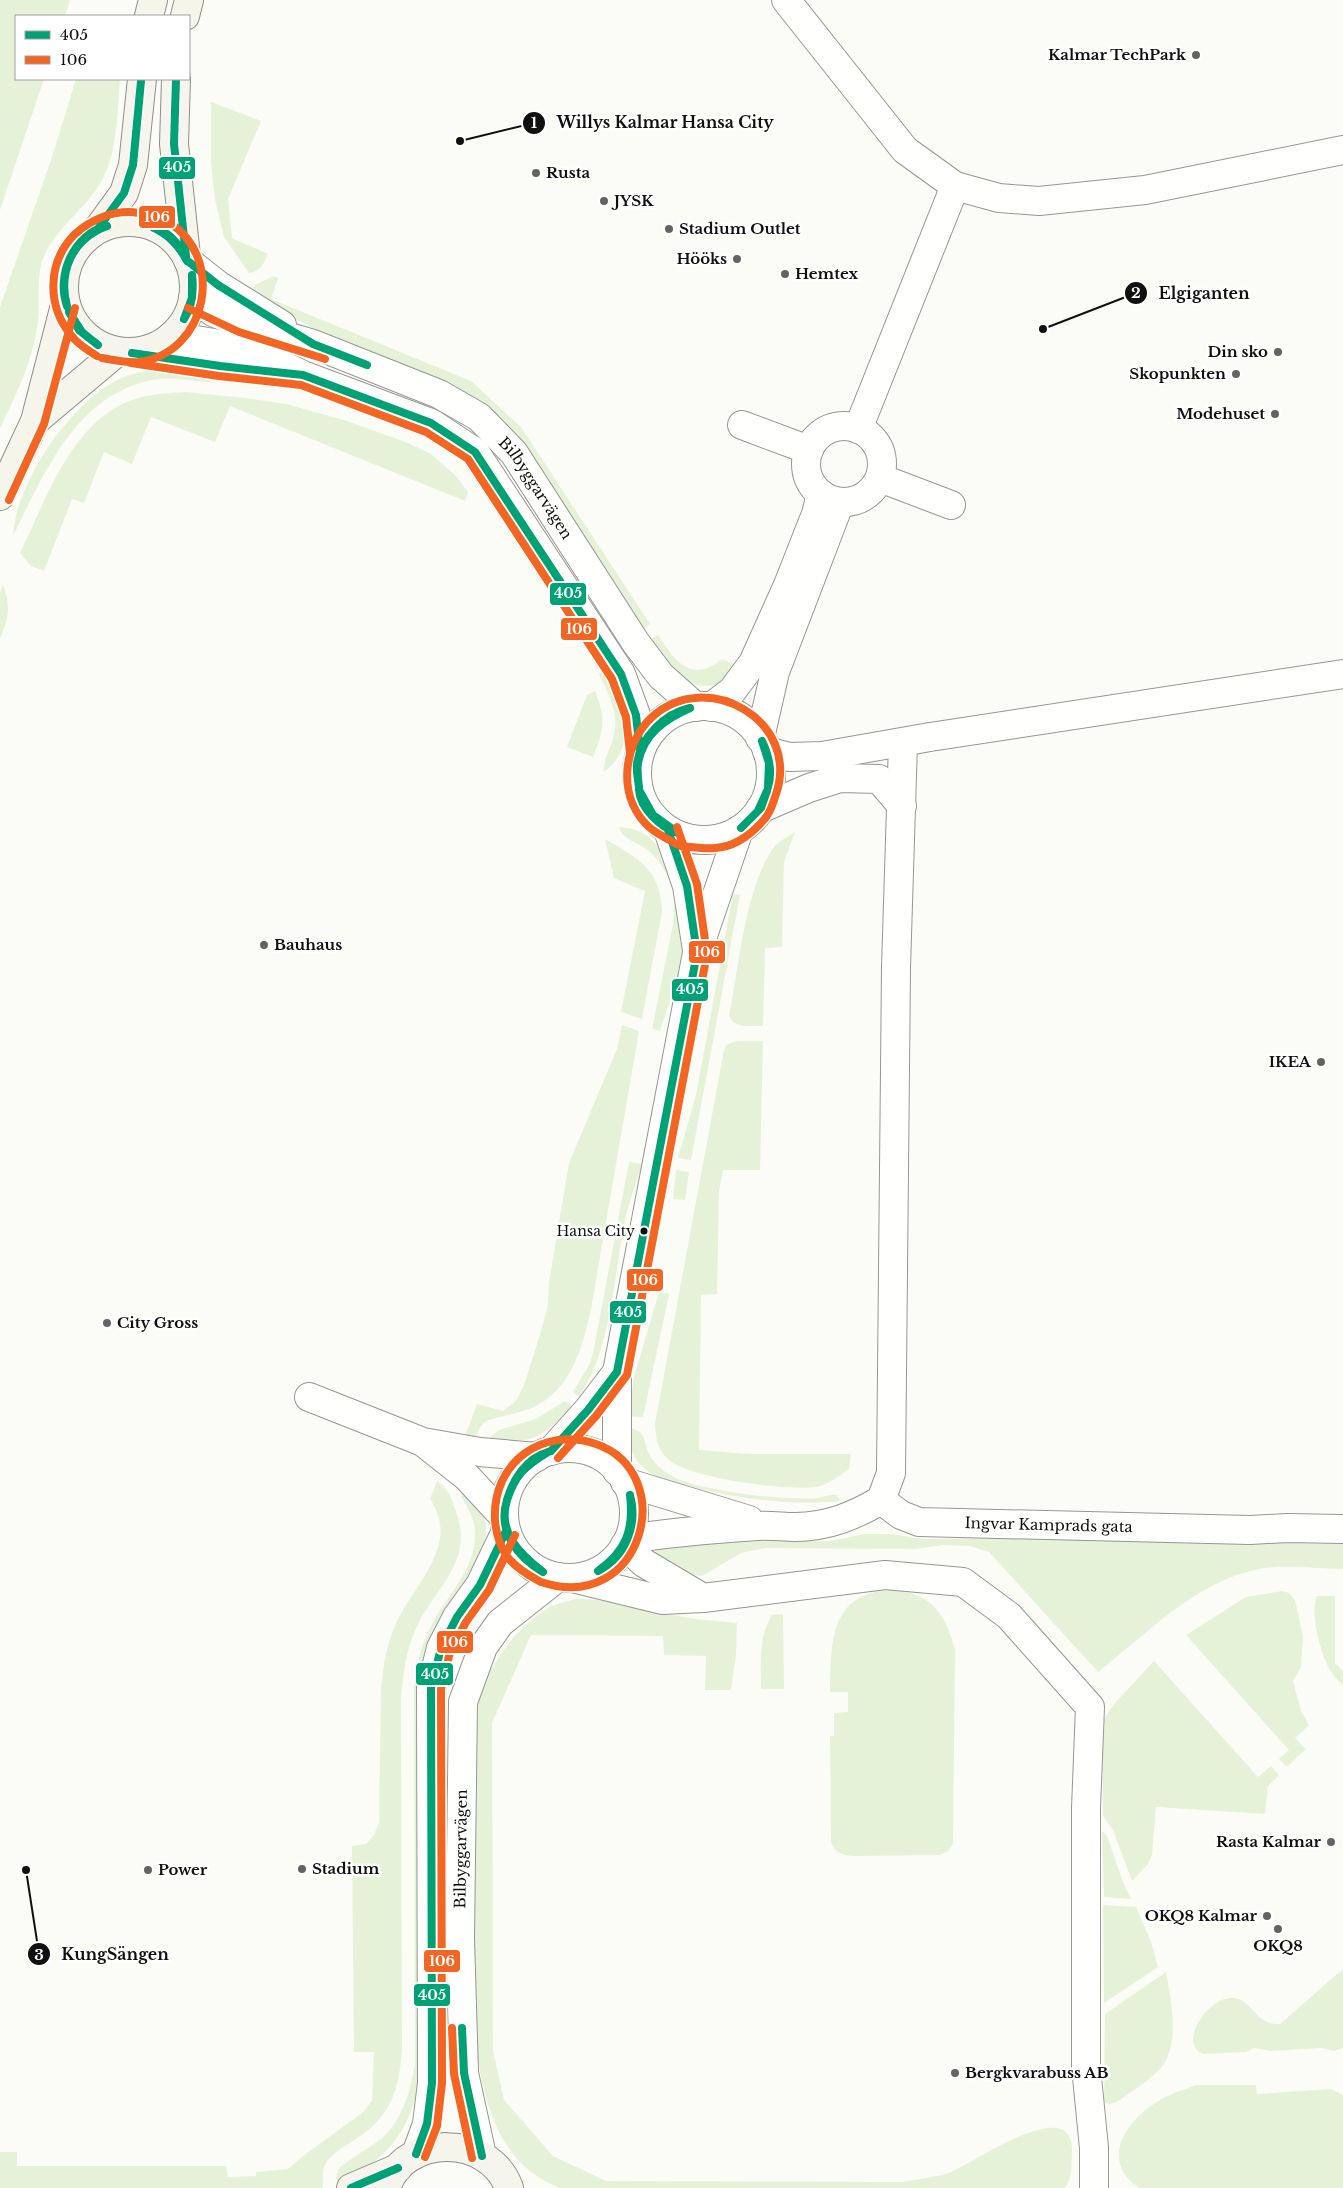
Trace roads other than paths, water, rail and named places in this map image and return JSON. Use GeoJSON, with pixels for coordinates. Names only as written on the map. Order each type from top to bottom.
{"type":"FeatureCollection","features":[{"type":"Feature","properties":{"kind":"main road"},"geometry":{"type":"LineString","coordinates":[[149,15],[153,0]]}},
{"type":"Feature","properties":{"kind":"main road"},"geometry":{"type":"LineString","coordinates":[[185,15],[189,0]]}},
{"type":"Feature","properties":{"kind":"main road"},"geometry":{"type":"LineString","coordinates":[[97,230],[124,193],[133,165],[142,80]]}},
{"type":"Feature","properties":{"kind":"main road"},"geometry":{"type":"LineString","coordinates":[[176,80],[174,144],[188,259],[194,284],[193,299],[186,319],[172,336],[146,350],[124,352],[103,348],[90,340],[71,319],[65,305],[63,283],[68,262],[75,249],[85,238],[97,230],[111,224],[140,223],[154,227],[167,234],[178,244],[188,259]]}},
{"type":"Feature","properties":{"kind":"main road"},"geometry":{"type":"LineString","coordinates":[[0,496],[35,421],[65,305]]}},
{"type":"Feature","properties":{"kind":"main road"},"geometry":{"type":"LineString","coordinates":[[35,421],[124,352]]}},
{"type":"Feature","properties":{"kind":"main road"},"geometry":{"type":"LineString","coordinates":[[350,2188],[400,2170],[436,2147],[457,2146],[482,2156],[499,2170],[510,2187]]}},
{"type":"Feature","properties":{"kind":"street"},"geometry":{"type":"LineString","coordinates":[[786,0],[905,150],[955,186],[1000,198],[1039,201],[1145,190],[1343,150]]}},
{"type":"Feature","properties":{"kind":"street"},"geometry":{"type":"LineString","coordinates":[[858,429],[955,186]]}},
{"type":"Feature","properties":{"kind":"street","name":"Bilbyggarvägen"},"geometry":{"type":"LineString","coordinates":[[188,259],[218,285],[313,344]]}},
{"type":"Feature","properties":{"kind":"street","name":"Bilbyggarvägen"},"geometry":{"type":"LineString","coordinates":[[193,299],[213,312],[232,320],[313,344],[439,394],[479,417],[514,453],[636,643],[661,676],[703,707]]}},
{"type":"Feature","properties":{"kind":"street","name":"Bilbyggarvägen"},"geometry":{"type":"LineString","coordinates":[[172,336],[226,345],[263,356],[303,375],[431,423],[475,452],[621,674],[636,715],[640,752]]}},
{"type":"Feature","properties":{"kind":"street","name":"Bilbyggarvägen"},"geometry":{"type":"LineString","coordinates":[[124,352],[220,366],[303,375]]}},
{"type":"Feature","properties":{"kind":"street"},"geometry":{"type":"LineString","coordinates":[[742,425],[809,450]]}},
{"type":"Feature","properties":{"kind":"street"},"geometry":{"type":"LineString","coordinates":[[846,426],[858,429],[868,434],[879,449],[882,466],[880,478],[874,488],[865,496],[854,501],[832,498],[813,485],[808,474],[806,462],[809,450],[815,440],[824,432],[846,426]]}},
{"type":"Feature","properties":{"kind":"street"},"geometry":{"type":"LineString","coordinates":[[880,478],[951,505]]}},
{"type":"Feature","properties":{"kind":"street"},"geometry":{"type":"LineString","coordinates":[[703,707],[732,691],[753,663],[788,586],[816,514],[832,498]]}},
{"type":"Feature","properties":{"kind":"street"},"geometry":{"type":"LineString","coordinates":[[763,745],[775,672],[837,510],[832,498]]}},
{"type":"Feature","properties":{"kind":"street"},"geometry":{"type":"LineString","coordinates":[[763,745],[789,757],[822,756],[1343,674]]}},
{"type":"Feature","properties":{"kind":"street"},"geometry":{"type":"LineString","coordinates":[[703,707],[726,710],[751,726],[763,745],[770,766],[770,781],[767,795],[760,809],[739,830],[719,838],[696,840],[668,830],[656,821],[640,796],[637,766],[640,752],[656,726],[681,710],[703,707]]}},
{"type":"Feature","properties":{"kind":"street"},"geometry":{"type":"LineString","coordinates":[[703,1598],[644,1563],[627,1542],[681,1531],[765,1525],[797,1527],[832,1523],[857,1514],[881,1500],[892,1473],[896,968],[903,742]]}},
{"type":"Feature","properties":{"kind":"street"},"geometry":{"type":"LineString","coordinates":[[760,809],[810,788],[840,778],[878,779],[902,806]]}},
{"type":"Feature","properties":{"kind":"street","name":"Bilbyggarvägen"},"geometry":{"type":"LineString","coordinates":[[668,830],[687,886],[697,953]]}},
{"type":"Feature","properties":{"kind":"street","name":"Bilbyggarvägen"},"geometry":{"type":"LineString","coordinates":[[482,2156],[464,2073],[460,1938],[463,1702],[483,1647],[500,1623],[565,1578],[586,1576],[612,1562],[627,1542],[633,1525],[634,1510],[621,1476],[617,1372],[697,953],[739,830]]}},
{"type":"Feature","properties":{"kind":"street","name":"Bilbyggarvägen"},"geometry":{"type":"LineString","coordinates":[[400,2170],[426,2124],[432,2083],[431,1688],[440,1648],[457,1617],[480,1585],[505,1524],[505,1502],[512,1482],[526,1465],[544,1454],[588,1410],[617,1372]]}},
{"type":"Feature","properties":{"kind":"street"},"geometry":{"type":"LineString","coordinates":[[309,1397],[423,1442],[480,1452],[544,1454],[565,1448],[580,1450],[594,1454],[606,1461],[621,1476],[765,1525]]}},
{"type":"Feature","properties":{"kind":"street"},"geometry":{"type":"LineString","coordinates":[[423,1442],[466,1477],[505,1524],[520,1557],[538,1570],[662,1600],[703,1598],[885,1575],[963,1582],[1009,1616],[1090,1707],[1086,1808],[1086,2067],[1094,2148],[1094,2188]]}},
{"type":"Feature","properties":{"kind":"street","name":"Ingvar Kamprads gata"},"geometry":{"type":"LineString","coordinates":[[881,1500],[901,1515],[919,1522],[1250,1530],[1287,1528],[1343,1529]]}},
{"type":"Feature","properties":{"kind":"place","name":"Kalmar TechPark"},"geometry":{"type":"Point","coordinates":[1196,55]}},
{"type":"Feature","properties":{"kind":"place","name":"Willys Kalmar Hansa City"},"geometry":{"type":"Point","coordinates":[460,141]}},
{"type":"Feature","properties":{"kind":"place","name":"Rusta"},"geometry":{"type":"Point","coordinates":[536,173]}},
{"type":"Feature","properties":{"kind":"place","name":"JYSK"},"geometry":{"type":"Point","coordinates":[604,201]}},
{"type":"Feature","properties":{"kind":"place","name":"Stadium Outlet"},"geometry":{"type":"Point","coordinates":[669,229]}},
{"type":"Feature","properties":{"kind":"place","name":"Hööks"},"geometry":{"type":"Point","coordinates":[737,259]}},
{"type":"Feature","properties":{"kind":"place","name":"Hemtex"},"geometry":{"type":"Point","coordinates":[785,274]}},
{"type":"Feature","properties":{"kind":"place","name":"Elgiganten"},"geometry":{"type":"Point","coordinates":[1043,329]}},
{"type":"Feature","properties":{"kind":"place","name":"Din sko"},"geometry":{"type":"Point","coordinates":[1278,352]}},
{"type":"Feature","properties":{"kind":"place","name":"Skopunkten"},"geometry":{"type":"Point","coordinates":[1236,374]}},
{"type":"Feature","properties":{"kind":"place","name":"Modehuset"},"geometry":{"type":"Point","coordinates":[1275,414]}},
{"type":"Feature","properties":{"kind":"place","name":"Bauhaus"},"geometry":{"type":"Point","coordinates":[264,945]}},
{"type":"Feature","properties":{"kind":"place","name":"IKEA"},"geometry":{"type":"Point","coordinates":[1321,1062]}},
{"type":"Feature","properties":{"kind":"place","name":"Hansa City"},"geometry":{"type":"Point","coordinates":[644,1231]}},
{"type":"Feature","properties":{"kind":"place","name":"City Gross"},"geometry":{"type":"Point","coordinates":[107,1323]}},
{"type":"Feature","properties":{"kind":"place","name":"Rasta Kalmar"},"geometry":{"type":"Point","coordinates":[1331,1842]}},
{"type":"Feature","properties":{"kind":"place","name":"Stadium"},"geometry":{"type":"Point","coordinates":[302,1869]}},
{"type":"Feature","properties":{"kind":"place","name":"KungSängen"},"geometry":{"type":"Point","coordinates":[26,1870]}},
{"type":"Feature","properties":{"kind":"place","name":"Power"},"geometry":{"type":"Point","coordinates":[148,1870]}},
{"type":"Feature","properties":{"kind":"place","name":"OKQ8 Kalmar"},"geometry":{"type":"Point","coordinates":[1267,1916]}},
{"type":"Feature","properties":{"kind":"place","name":"OKQ8"},"geometry":{"type":"Point","coordinates":[1278,1929]}},
{"type":"Feature","properties":{"kind":"place","name":"Bergkvarabuss AB"},"geometry":{"type":"Point","coordinates":[955,2073]}}]}
